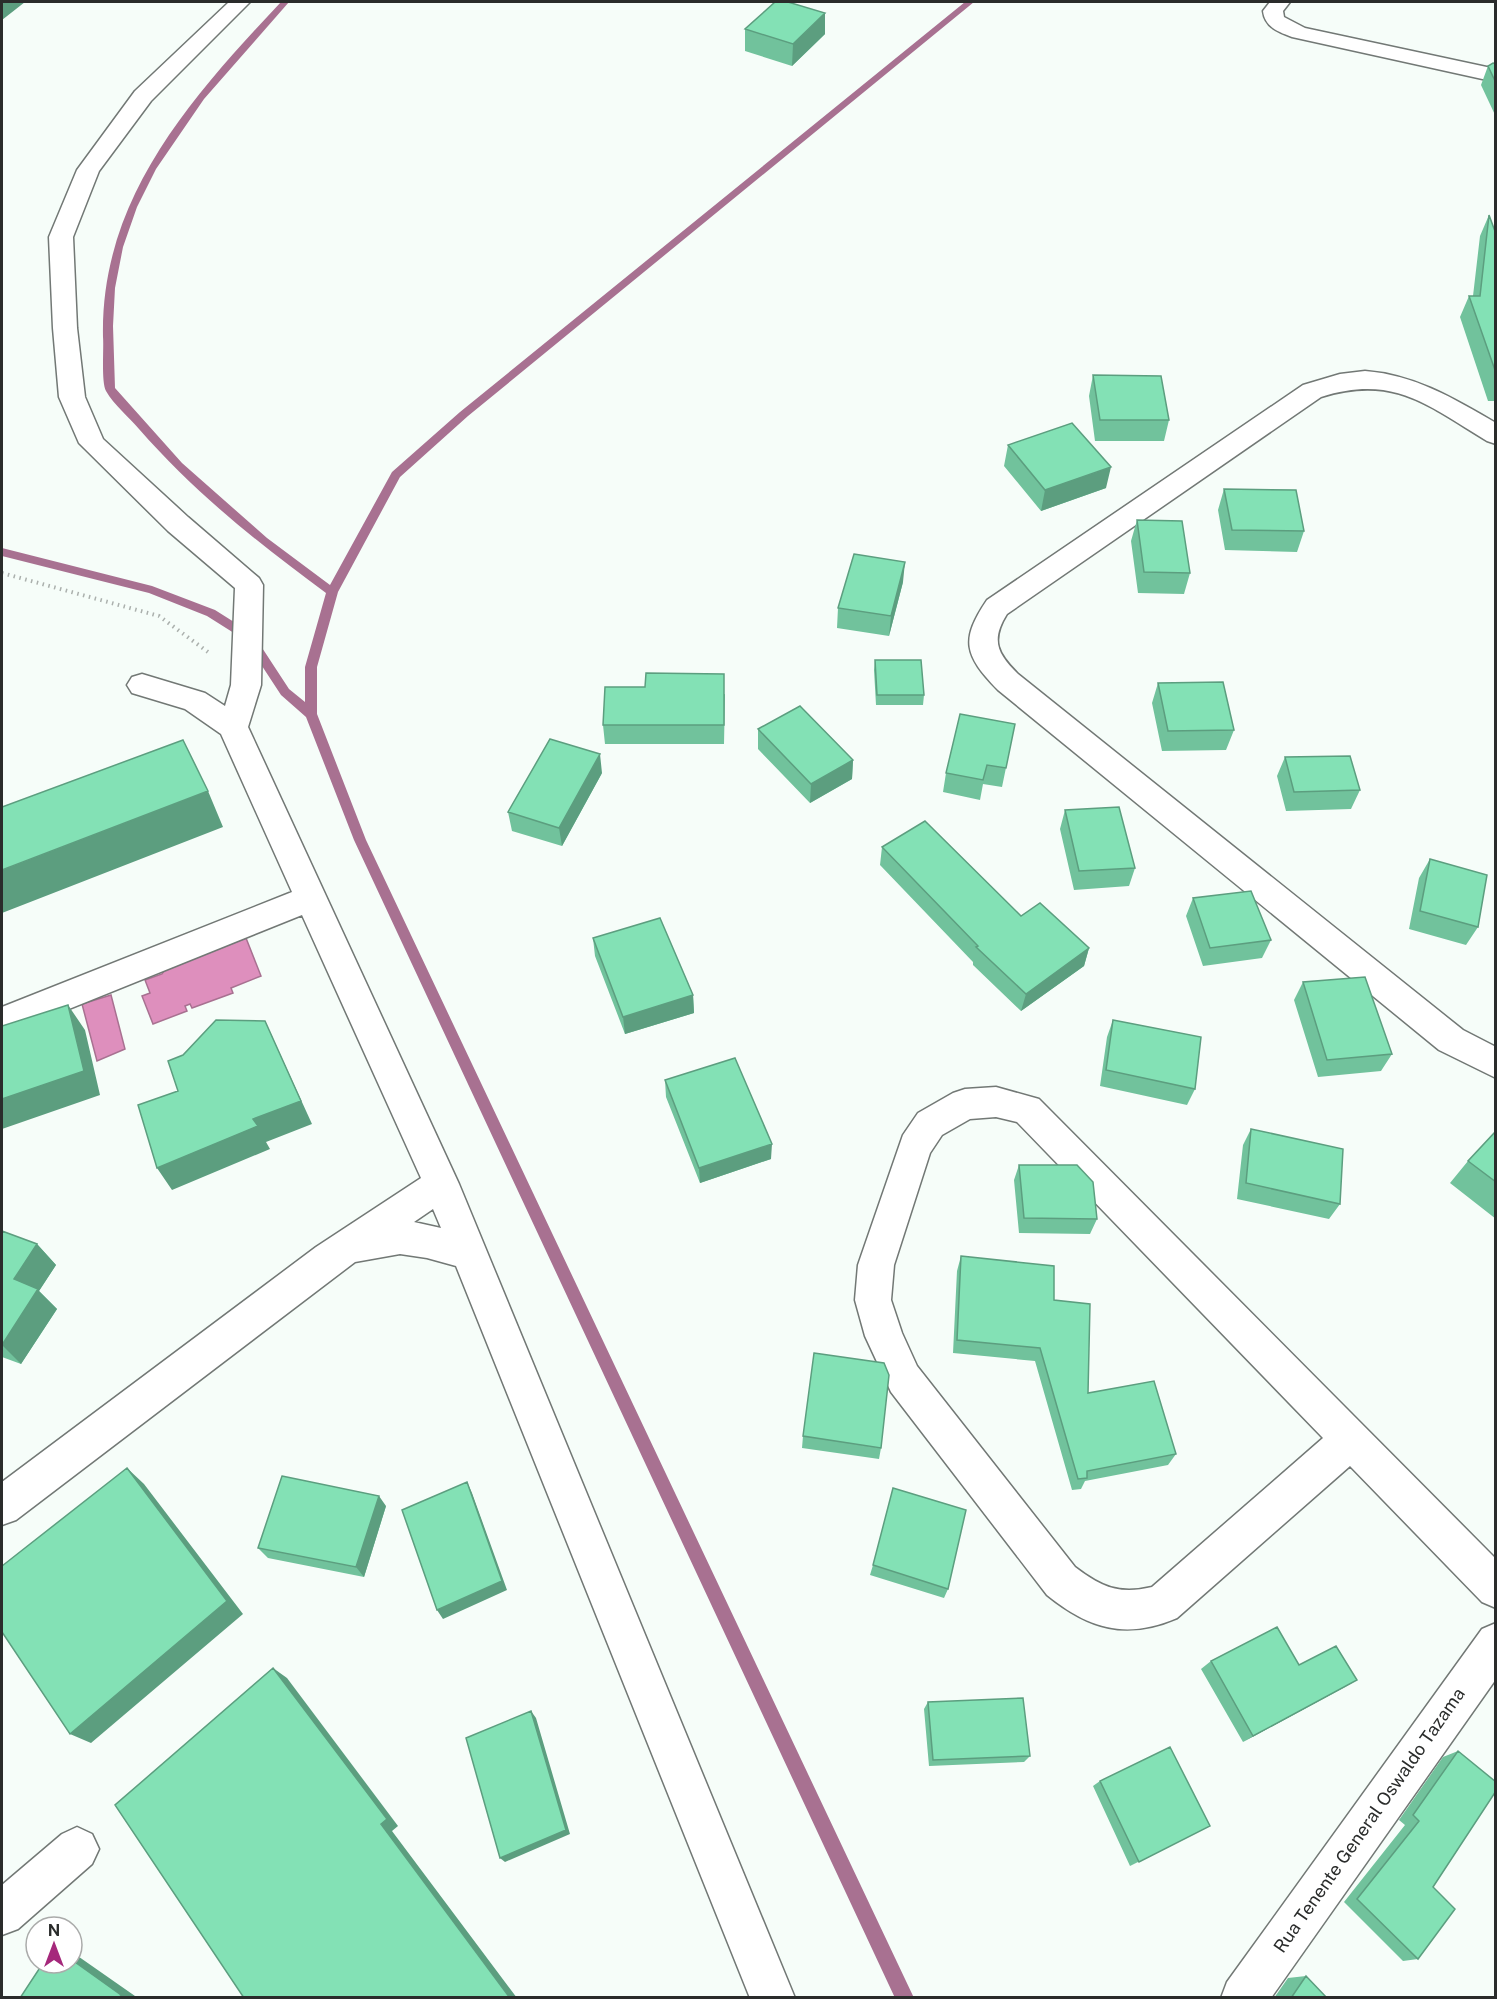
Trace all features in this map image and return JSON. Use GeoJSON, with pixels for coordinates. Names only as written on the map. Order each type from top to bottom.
{"type":"FeatureCollection","features":[{"type":"Feature","properties":{"kind":"street"},"geometry":{"type":"LineString","coordinates":[[233,727],[246,685],[249,585],[178,524],[92,442],[72,397],[65,328],[62,237],[88,171],[143,96],[240,2]]}},
{"type":"Feature","properties":{"kind":"street"},"geometry":{"type":"LineString","coordinates":[[1280,2],[1273,11],[1274,19],[1282,26],[1299,33],[1496,76]]}},
{"type":"Feature","properties":{"kind":"street"},"geometry":{"type":"LineString","coordinates":[[1496,435],[1415,388],[1388,381],[1362,378],[1337,381],[1312,391],[997,607],[985,624],[982,644],[989,664],[1008,682],[1451,1040],[1496,1064]]}},
{"type":"Feature","properties":{"kind":"street"},"geometry":{"type":"LineString","coordinates":[[141,685],[195,701],[233,727],[441,1184],[774,1998]]}},
{"type":"Feature","properties":{"kind":"street"},"geometry":{"type":"LineString","coordinates":[[2,1022],[310,898]]}},
{"type":"Feature","properties":{"kind":"street"},"geometry":{"type":"LineString","coordinates":[[1350,1440],[1163,1604],[1145,1610],[1114,1610],[1082,1599],[1061,1581],[904,1379],[884,1336],[873,1300],[876,1265],[915,1146],[930,1124],[964,1104],[996,1102],[1027,1110],[1496,1588]]}},
{"type":"Feature","properties":{"kind":"street"},"geometry":{"type":"LineString","coordinates":[[2,1506],[329,1259],[441,1184]]}},
{"type":"Feature","properties":{"kind":"street"},"geometry":{"type":"LineString","coordinates":[[329,1259],[365,1244],[400,1237],[436,1241],[468,1254]]}},
{"type":"Feature","properties":{"kind":"street","name":"Rua Tenente General Oswaldo Tazama"},"geometry":{"type":"LineString","coordinates":[[1243,1998],[1496,1643]]}},
{"type":"Feature","properties":{"kind":"street"},"geometry":{"type":"LineString","coordinates":[[2,1913],[77,1849]]}},
{"type":"Feature","properties":{"kind":"path"},"geometry":{"type":"LineString","coordinates":[[2,573],[159,616],[208,651],[210,665],[195,701]]}},
{"type":"Feature","properties":{"kind":"shaded area"},"geometry":{"type":"Polygon","coordinates":[[[246,938],[261,976],[231,988],[233,993],[192,1008],[190,1004],[185,1006],[187,1011],[153,1024],[142,996],[150,993],[145,980],[162,974],[166,968],[246,938]]]}},
{"type":"Feature","properties":{"kind":"shaded area"},"geometry":{"type":"Polygon","coordinates":[[[111,995],[125,1049],[97,1061],[82,1004],[111,995]]]}},
{"type":"Feature","properties":{"kind":"building"},"geometry":{"type":"Polygon","coordinates":[[[775,2],[788,2],[825,13],[793,44],[745,29],[775,2]]]}},
{"type":"Feature","properties":{"kind":"building"},"geometry":{"type":"Polygon","coordinates":[[[1496,64],[1496,83],[1488,66],[1496,64]]]}},
{"type":"Feature","properties":{"kind":"building"},"geometry":{"type":"Polygon","coordinates":[[[1489,215],[1496,234],[1496,373],[1469,296],[1480,296],[1489,215]]]}},
{"type":"Feature","properties":{"kind":"building"},"geometry":{"type":"Polygon","coordinates":[[[1093,375],[1161,376],[1169,420],[1100,420],[1093,375]]]}},
{"type":"Feature","properties":{"kind":"building"},"geometry":{"type":"Polygon","coordinates":[[[1072,423],[1111,467],[1045,490],[1008,445],[1072,423]]]}},
{"type":"Feature","properties":{"kind":"building"},"geometry":{"type":"Polygon","coordinates":[[[1224,489],[1296,490],[1304,531],[1232,530],[1224,489]]]}},
{"type":"Feature","properties":{"kind":"building"},"geometry":{"type":"Polygon","coordinates":[[[1137,520],[1182,521],[1190,573],[1144,572],[1137,520]]]}},
{"type":"Feature","properties":{"kind":"building"},"geometry":{"type":"Polygon","coordinates":[[[854,554],[905,562],[891,616],[838,608],[854,554]]]}},
{"type":"Feature","properties":{"kind":"building"},"geometry":{"type":"Polygon","coordinates":[[[875,660],[921,660],[924,695],[877,695],[875,660]]]}},
{"type":"Feature","properties":{"kind":"building"},"geometry":{"type":"Polygon","coordinates":[[[646,673],[724,674],[724,725],[603,725],[605,687],[645,687],[646,673]]]}},
{"type":"Feature","properties":{"kind":"building"},"geometry":{"type":"Polygon","coordinates":[[[1223,682],[1234,730],[1168,731],[1158,683],[1223,682]]]}},
{"type":"Feature","properties":{"kind":"building"},"geometry":{"type":"Polygon","coordinates":[[[800,706],[853,760],[811,784],[758,729],[800,706]]]}},
{"type":"Feature","properties":{"kind":"building"},"geometry":{"type":"Polygon","coordinates":[[[960,714],[1015,724],[1006,768],[987,765],[983,780],[946,773],[960,714]]]}},
{"type":"Feature","properties":{"kind":"building"},"geometry":{"type":"Polygon","coordinates":[[[550,739],[600,754],[559,828],[508,812],[550,739]]]}},
{"type":"Feature","properties":{"kind":"building"},"geometry":{"type":"Polygon","coordinates":[[[183,740],[208,791],[2,870],[2,807],[183,740]]]}},
{"type":"Feature","properties":{"kind":"building"},"geometry":{"type":"Polygon","coordinates":[[[1350,756],[1360,790],[1294,792],[1285,757],[1350,756]]]}},
{"type":"Feature","properties":{"kind":"building"},"geometry":{"type":"Polygon","coordinates":[[[1119,807],[1135,868],[1079,871],[1065,810],[1119,807]]]}},
{"type":"Feature","properties":{"kind":"building"},"geometry":{"type":"Polygon","coordinates":[[[925,821],[1021,916],[1040,903],[1089,948],[1026,994],[976,947],[978,946],[882,847],[925,821]]]}},
{"type":"Feature","properties":{"kind":"building"},"geometry":{"type":"Polygon","coordinates":[[[1430,859],[1487,875],[1478,927],[1420,911],[1430,859]]]}},
{"type":"Feature","properties":{"kind":"building"},"geometry":{"type":"Polygon","coordinates":[[[1251,891],[1271,940],[1210,948],[1193,898],[1251,891]]]}},
{"type":"Feature","properties":{"kind":"building"},"geometry":{"type":"Polygon","coordinates":[[[660,918],[693,995],[623,1017],[593,938],[660,918]]]}},
{"type":"Feature","properties":{"kind":"building"},"geometry":{"type":"Polygon","coordinates":[[[1365,977],[1392,1054],[1327,1060],[1303,982],[1365,977]]]}},
{"type":"Feature","properties":{"kind":"building"},"geometry":{"type":"Polygon","coordinates":[[[68,1005],[84,1071],[2,1099],[2,1026],[68,1005]]]}},
{"type":"Feature","properties":{"kind":"building"},"geometry":{"type":"Polygon","coordinates":[[[216,1020],[265,1021],[301,1101],[253,1119],[258,1126],[157,1168],[138,1105],[178,1091],[168,1061],[183,1055],[216,1020]]]}},
{"type":"Feature","properties":{"kind":"building"},"geometry":{"type":"Polygon","coordinates":[[[1113,1020],[1201,1037],[1195,1089],[1106,1070],[1113,1020]]]}},
{"type":"Feature","properties":{"kind":"building"},"geometry":{"type":"Polygon","coordinates":[[[735,1058],[772,1144],[699,1168],[665,1080],[735,1058]]]}},
{"type":"Feature","properties":{"kind":"building"},"geometry":{"type":"Polygon","coordinates":[[[1251,1129],[1343,1149],[1340,1204],[1246,1183],[1251,1129]]]}},
{"type":"Feature","properties":{"kind":"building"},"geometry":{"type":"Polygon","coordinates":[[[1496,1131],[1496,1182],[1468,1161],[1496,1131]]]}},
{"type":"Feature","properties":{"kind":"building"},"geometry":{"type":"Polygon","coordinates":[[[1019,1165],[1077,1165],[1093,1182],[1097,1219],[1024,1218],[1019,1165]]]}},
{"type":"Feature","properties":{"kind":"building"},"geometry":{"type":"Polygon","coordinates":[[[2,1231],[37,1244],[14,1279],[38,1289],[2,1345],[2,1231]]]}},
{"type":"Feature","properties":{"kind":"building"},"geometry":{"type":"Polygon","coordinates":[[[961,1256],[1054,1266],[1054,1300],[1090,1304],[1088,1393],[1154,1381],[1176,1454],[1087,1471],[1087,1478],[1078,1479],[1040,1348],[957,1340],[961,1256]]]}},
{"type":"Feature","properties":{"kind":"building"},"geometry":{"type":"Polygon","coordinates":[[[814,1353],[884,1363],[889,1375],[881,1448],[803,1436],[814,1353]]]}},
{"type":"Feature","properties":{"kind":"building"},"geometry":{"type":"Polygon","coordinates":[[[127,1468],[227,1601],[70,1734],[2,1632],[2,1566],[127,1468]]]}},
{"type":"Feature","properties":{"kind":"building"},"geometry":{"type":"Polygon","coordinates":[[[282,1476],[379,1496],[356,1567],[258,1548],[282,1476]]]}},
{"type":"Feature","properties":{"kind":"building"},"geometry":{"type":"Polygon","coordinates":[[[467,1482],[502,1581],[437,1610],[402,1510],[467,1482]]]}},
{"type":"Feature","properties":{"kind":"building"},"geometry":{"type":"Polygon","coordinates":[[[893,1488],[966,1510],[948,1589],[873,1565],[893,1488]]]}},
{"type":"Feature","properties":{"kind":"building"},"geometry":{"type":"Polygon","coordinates":[[[1277,1627],[1299,1665],[1336,1646],[1357,1680],[1253,1736],[1211,1661],[1277,1627]]]}},
{"type":"Feature","properties":{"kind":"building"},"geometry":{"type":"Polygon","coordinates":[[[273,1668],[387,1819],[381,1824],[510,1998],[244,1998],[115,1805],[273,1668]]]}},
{"type":"Feature","properties":{"kind":"building"},"geometry":{"type":"Polygon","coordinates":[[[1023,1698],[1030,1756],[933,1760],[928,1702],[1023,1698]]]}},
{"type":"Feature","properties":{"kind":"building"},"geometry":{"type":"Polygon","coordinates":[[[531,1711],[566,1830],[500,1858],[466,1738],[531,1711]]]}},
{"type":"Feature","properties":{"kind":"building"},"geometry":{"type":"Polygon","coordinates":[[[1170,1747],[1210,1826],[1139,1862],[1100,1781],[1170,1747]]]}},
{"type":"Feature","properties":{"kind":"building"},"geometry":{"type":"Polygon","coordinates":[[[1458,1751],[1496,1782],[1496,1791],[1433,1887],[1455,1909],[1418,1959],[1357,1899],[1419,1821],[1413,1815],[1458,1751]]]}},
{"type":"Feature","properties":{"kind":"building"},"geometry":{"type":"Polygon","coordinates":[[[84,1969],[121,1995],[119,1998],[20,1998],[35,1975],[84,1975],[84,1969]]]}},
{"type":"Feature","properties":{"kind":"building"},"geometry":{"type":"Polygon","coordinates":[[[1306,1976],[1327,1998],[1291,1998],[1306,1976]]]}},
{"type":"Feature","properties":{"kind":"waterway"},"geometry":{"type":"LineString","coordinates":[[285,2],[229,64],[175,133],[152,169],[133,207],[118,247],[110,288],[108,326],[110,389],[178,466],[263,541],[332,592]]}},
{"type":"Feature","properties":{"kind":"waterway"},"geometry":{"type":"LineString","coordinates":[[332,592],[396,475],[464,414],[970,2]]}},
{"type":"Feature","properties":{"kind":"waterway"},"geometry":{"type":"LineString","coordinates":[[2,552],[152,590],[211,613],[249,637],[285,692],[311,714]]}},
{"type":"Feature","properties":{"kind":"waterway"},"geometry":{"type":"LineString","coordinates":[[311,714],[311,667],[332,592]]}},
{"type":"Feature","properties":{"kind":"waterway"},"geometry":{"type":"LineString","coordinates":[[311,714],[360,840],[905,1998]]}}]}
